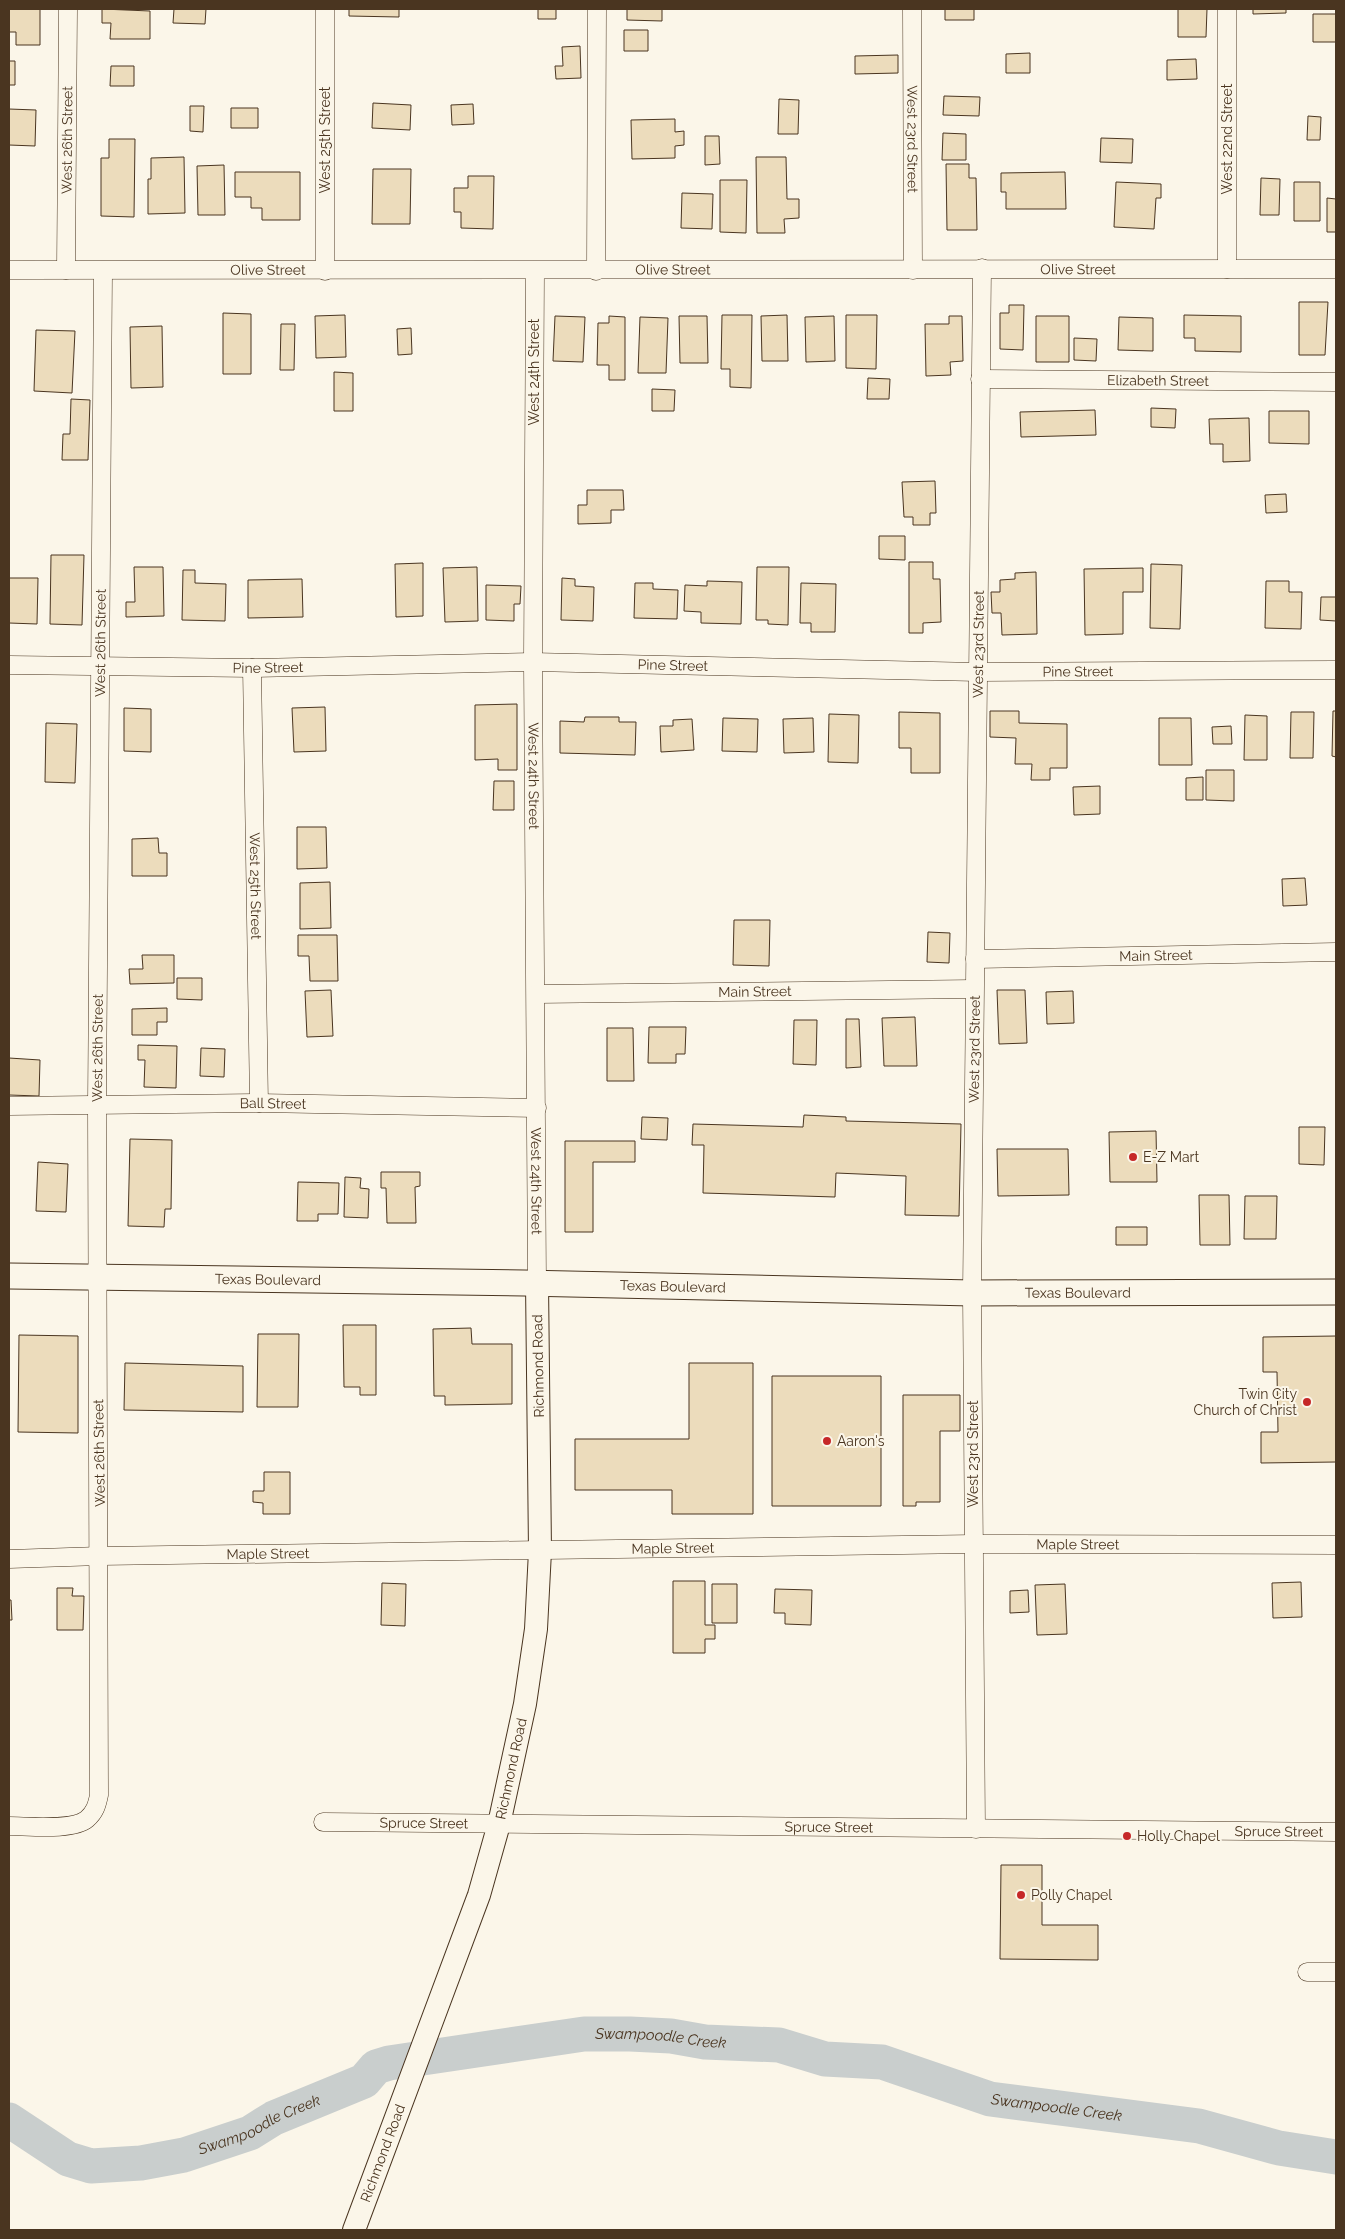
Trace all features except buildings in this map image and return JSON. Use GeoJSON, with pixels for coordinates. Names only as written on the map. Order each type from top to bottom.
{"type":"FeatureCollection","features":[{"type":"Feature","properties":{"kind":"main road","name":"Texas Boulevard"},"geometry":{"type":"LineString","coordinates":[[9,1276],[537,1283],[972,1292],[1336,1292]]}},
{"type":"Feature","properties":{"kind":"street","name":"West 26th Street"},"geometry":{"type":"LineString","coordinates":[[66,270],[68,9]]}},
{"type":"Feature","properties":{"kind":"street","name":"West 25th Street"},"geometry":{"type":"LineString","coordinates":[[325,9],[325,271]]}},
{"type":"Feature","properties":{"kind":"street"},"geometry":{"type":"LineString","coordinates":[[596,271],[597,9]]}},
{"type":"Feature","properties":{"kind":"street","name":"West 23rd Street"},"geometry":{"type":"LineString","coordinates":[[912,9],[913,270]]}},
{"type":"Feature","properties":{"kind":"street","name":"West 22nd Street"},"geometry":{"type":"LineString","coordinates":[[1227,9],[1227,268]]}},
{"type":"Feature","properties":{"kind":"street","name":"Olive Street"},"geometry":{"type":"LineString","coordinates":[[9,270],[103,272],[913,270],[982,268],[1336,269]]}},
{"type":"Feature","properties":{"kind":"street","name":"West 23rd Street"},"geometry":{"type":"LineString","coordinates":[[976,1829],[972,1292],[982,268]]}},
{"type":"Feature","properties":{"kind":"street","name":"West 24th Street"},"geometry":{"type":"LineString","coordinates":[[535,270],[533,662],[537,1283]]}},
{"type":"Feature","properties":{"kind":"street","name":"West 26th Street"},"geometry":{"type":"LineString","coordinates":[[9,1826],[67,1826],[86,1820],[96,1809],[99,1795],[100,1556],[97,1106],[103,272]]}},
{"type":"Feature","properties":{"kind":"street","name":"Elizabeth Street"},"geometry":{"type":"LineString","coordinates":[[980,379],[1336,382]]}},
{"type":"Feature","properties":{"kind":"street","name":"Pine Street"},"geometry":{"type":"LineString","coordinates":[[9,665],[100,664],[252,668],[533,662],[978,672],[1336,670]]}},
{"type":"Feature","properties":{"kind":"street","name":"West 25th Street"},"geometry":{"type":"LineString","coordinates":[[252,668],[259,1103]]}},
{"type":"Feature","properties":{"kind":"street","name":"Main Street"},"geometry":{"type":"LineString","coordinates":[[975,959],[1336,952]]}},
{"type":"Feature","properties":{"kind":"street","name":"Main Street"},"geometry":{"type":"LineString","coordinates":[[536,994],[974,989]]}},
{"type":"Feature","properties":{"kind":"street","name":"Ball Street"},"geometry":{"type":"LineString","coordinates":[[9,1106],[259,1103],[537,1108]]}},
{"type":"Feature","properties":{"kind":"street","name":"Richmond Road"},"geometry":{"type":"LineString","coordinates":[[354,2230],[479,1894],[498,1824],[528,1685],[536,1629],[540,1551],[537,1283]]}},
{"type":"Feature","properties":{"kind":"street","name":"Maple Street"},"geometry":{"type":"LineString","coordinates":[[9,1559],[100,1556],[974,1544],[1336,1545]]}},
{"type":"Feature","properties":{"kind":"street","name":"Spruce Street"},"geometry":{"type":"LineString","coordinates":[[323,1822],[1336,1832]]}},
{"type":"Feature","properties":{"kind":"street"},"geometry":{"type":"LineString","coordinates":[[1307,1972],[1336,1972]]}},
{"type":"Feature","properties":{"kind":"waterway","name":"Swampoodle Creek"},"geometry":{"type":"LineString","coordinates":[[9,2120],[68,2159],[91,2166],[141,2163],[184,2155],[250,2133],[274,2118],[364,2081],[376,2067],[389,2063],[584,2034],[630,2034],[671,2036],[705,2042],[779,2045],[825,2059],[882,2062],[990,2099],[1199,2126],[1279,2148],[1336,2157]]}},
{"type":"Feature","properties":{"kind":"place","name":"E-Z Mart"},"geometry":{"type":"Point","coordinates":[1133,1157]}},
{"type":"Feature","properties":{"kind":"place","name":"Twin City Church of Christ"},"geometry":{"type":"Point","coordinates":[1307,1402]}},
{"type":"Feature","properties":{"kind":"place","name":"Aaron's"},"geometry":{"type":"Point","coordinates":[827,1441]}},
{"type":"Feature","properties":{"kind":"place","name":"Holly Chapel"},"geometry":{"type":"Point","coordinates":[1127,1836]}},
{"type":"Feature","properties":{"kind":"place","name":"Polly Chapel"},"geometry":{"type":"Point","coordinates":[1021,1895]}}]}
